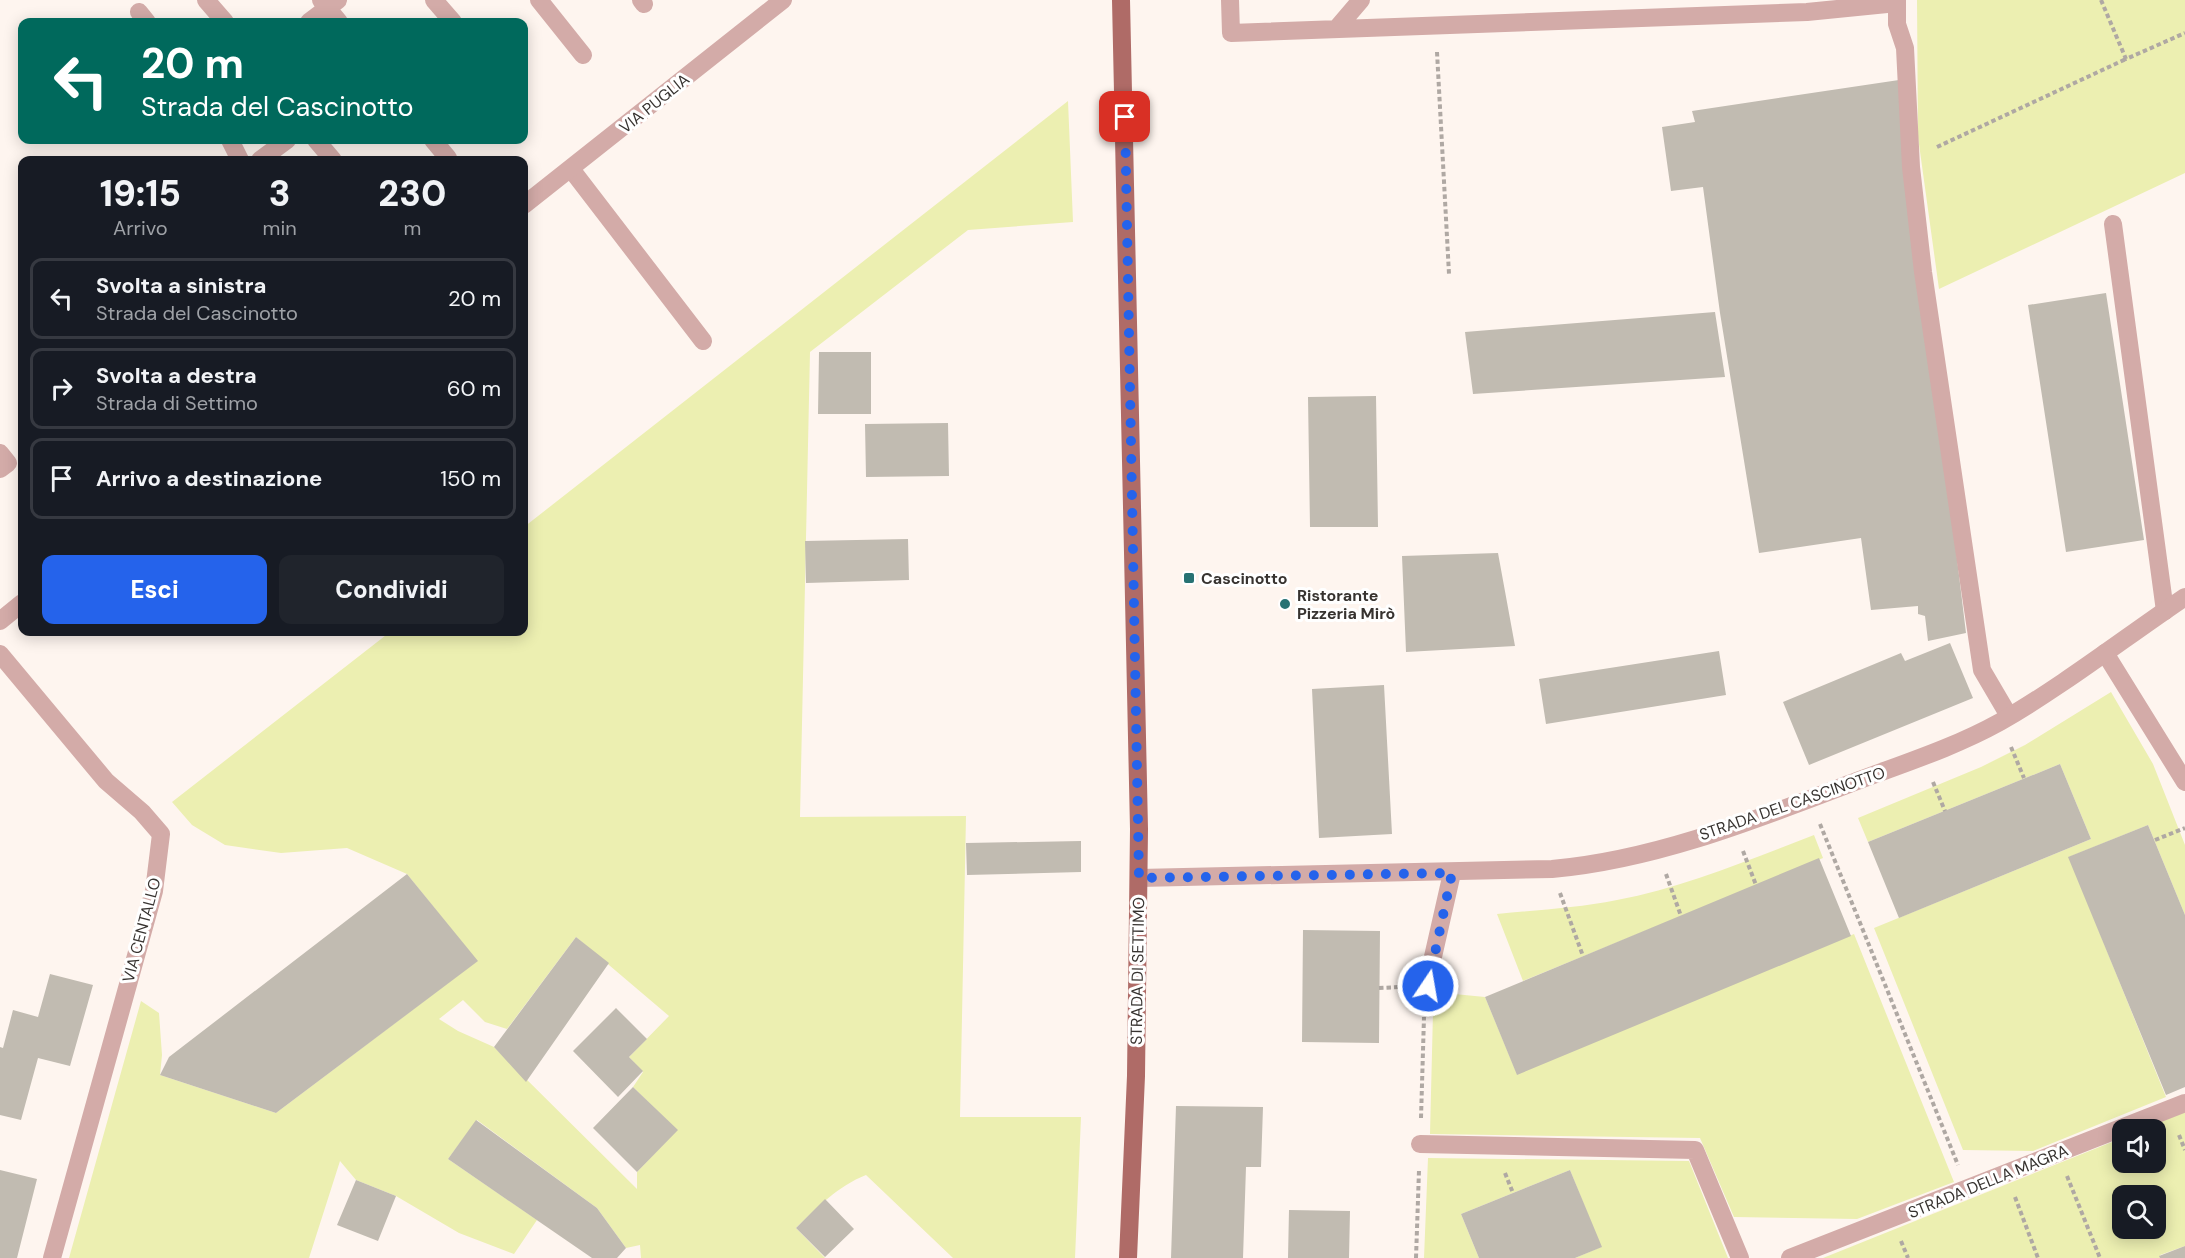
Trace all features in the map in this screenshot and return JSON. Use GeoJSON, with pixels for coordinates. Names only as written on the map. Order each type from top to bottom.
{"type":"FeatureCollection","features":[{"type":"Feature","properties":{"kind":"main road","name":"STRADA DI SETTIMO"},"geometry":{"type":"LineString","coordinates":[[1121,0],[1139,878],[1136,1076],[1128,1258]]}},
{"type":"Feature","properties":{"kind":"street"},"geometry":{"type":"LineString","coordinates":[[206,0],[222,18]]}},
{"type":"Feature","properties":{"kind":"street"},"geometry":{"type":"LineString","coordinates":[[434,0],[450,18]]}},
{"type":"Feature","properties":{"kind":"street"},"geometry":{"type":"LineString","coordinates":[[539,0],[583,55]]}},
{"type":"Feature","properties":{"kind":"street","name":"VIA PUGLIA"},"geometry":{"type":"LineString","coordinates":[[528,202],[783,0]]}},
{"type":"Feature","properties":{"kind":"street"},"geometry":{"type":"LineString","coordinates":[[1230,0],[1231,33],[1807,12],[1897,1],[1897,24],[1905,48],[1910,160],[1923,272],[1983,673],[2004,719]]}},
{"type":"Feature","properties":{"kind":"street"},"geometry":{"type":"LineString","coordinates":[[1337,28],[1361,0]]}},
{"type":"Feature","properties":{"kind":"street"},"geometry":{"type":"LineString","coordinates":[[315,18],[331,8]]}},
{"type":"Feature","properties":{"kind":"street"},"geometry":{"type":"LineString","coordinates":[[265,156],[281,144]]}},
{"type":"Feature","properties":{"kind":"street"},"geometry":{"type":"LineString","coordinates":[[319,144],[330,156]]}},
{"type":"Feature","properties":{"kind":"street"},"geometry":{"type":"LineString","coordinates":[[436,144],[446,156]]}},
{"type":"Feature","properties":{"kind":"street"},"geometry":{"type":"LineString","coordinates":[[571,169],[703,342]]}},
{"type":"Feature","properties":{"kind":"street"},"geometry":{"type":"LineString","coordinates":[[2113,224],[2165,611]]}},
{"type":"Feature","properties":{"kind":"street"},"geometry":{"type":"LineString","coordinates":[[0,453],[8,463],[0,469]]}},
{"type":"Feature","properties":{"kind":"street","name":"STRADA DEL CASCINOTTO"},"geometry":{"type":"LineString","coordinates":[[1139,878],[1552,870],[1656,849],[1810,798],[1922,756],[2004,719],[2185,597]]}},
{"type":"Feature","properties":{"kind":"street"},"geometry":{"type":"LineString","coordinates":[[0,621],[18,606]]}},
{"type":"Feature","properties":{"kind":"street"},"geometry":{"type":"LineString","coordinates":[[2105,653],[2185,782]]}},
{"type":"Feature","properties":{"kind":"street","name":"VIA CENTALLO"},"geometry":{"type":"LineString","coordinates":[[0,654],[106,781],[142,812],[161,834],[154,891],[52,1258]]}},
{"type":"Feature","properties":{"kind":"street"},"geometry":{"type":"LineString","coordinates":[[1425,992],[1452,873]]}},
{"type":"Feature","properties":{"kind":"street","name":"STRADA DELLA MAGRA"},"geometry":{"type":"LineString","coordinates":[[1790,1258],[2185,1102]]}},
{"type":"Feature","properties":{"kind":"street"},"geometry":{"type":"LineString","coordinates":[[1420,1144],[1695,1150],[1740,1258]]}},
{"type":"Feature","properties":{"kind":"path"},"geometry":{"type":"LineString","coordinates":[[2101,0],[2126,59]]}},
{"type":"Feature","properties":{"kind":"path"},"geometry":{"type":"LineString","coordinates":[[1435,25],[1449,274]]}},
{"type":"Feature","properties":{"kind":"path"},"geometry":{"type":"LineString","coordinates":[[1910,160],[2185,33]]}},
{"type":"Feature","properties":{"kind":"path"},"geometry":{"type":"LineString","coordinates":[[2004,719],[2024,778]]}},
{"type":"Feature","properties":{"kind":"path"},"geometry":{"type":"LineString","coordinates":[[1810,798],[1968,1189]]}},
{"type":"Feature","properties":{"kind":"path"},"geometry":{"type":"LineString","coordinates":[[1734,825],[1756,885]]}},
{"type":"Feature","properties":{"kind":"path"},"geometry":{"type":"LineString","coordinates":[[2155,840],[2185,828]]}},
{"type":"Feature","properties":{"kind":"path"},"geometry":{"type":"LineString","coordinates":[[1656,849],[1682,916]]}},
{"type":"Feature","properties":{"kind":"path"},"geometry":{"type":"LineString","coordinates":[[1552,870],[1583,956]]}},
{"type":"Feature","properties":{"kind":"path"},"geometry":{"type":"LineString","coordinates":[[2058,1153],[2100,1258]]}},
{"type":"Feature","properties":{"kind":"path"},"geometry":{"type":"LineString","coordinates":[[2006,1174],[2038,1258]]}},
{"type":"Feature","properties":{"kind":"green space"},"geometry":{"type":"Polygon","coordinates":[[[1917,0],[2185,0],[2185,173],[1939,289],[1918,137],[1917,0]]]}},
{"type":"Feature","properties":{"kind":"green space"},"geometry":{"type":"Polygon","coordinates":[[[1068,101],[1073,222],[968,230],[810,352],[800,817],[966,816],[960,1117],[1081,1117],[1075,1258],[953,1258],[866,1175],[837,1191],[796,1228],[825,1258],[641,1258],[640,1245],[626,1248],[597,1208],[477,1120],[448,1159],[537,1220],[514,1254],[459,1233],[396,1196],[356,1180],[340,1161],[309,1258],[69,1258],[141,1001],[159,1013],[162,1055],[160,1075],[276,1113],[477,961],[407,874],[347,848],[281,853],[225,845],[192,825],[172,802],[385,636],[528,636],[528,524],[1068,101]],[[576,937],[507,1029],[485,1022],[463,1000],[439,1019],[458,1031],[494,1047],[637,1189],[637,1172],[677,1130],[633,1087],[643,1072],[629,1057],[669,1016],[576,937]]]}},
{"type":"Feature","properties":{"kind":"green space"},"geometry":{"type":"Polygon","coordinates":[[[2111,692],[2153,764],[2185,845],[2185,915],[2148,825],[2069,857],[2166,1097],[2033,1151],[1963,1150],[1874,928],[2091,839],[2060,764],[1868,842],[1858,818],[1981,767],[2025,745],[2111,692]]]}},
{"type":"Feature","properties":{"kind":"green space"},"geometry":{"type":"Polygon","coordinates":[[[1814,835],[1823,858],[1523,981],[1497,914],[1587,905],[1667,888],[1814,835]]]}},
{"type":"Feature","properties":{"kind":"green space"},"geometry":{"type":"Polygon","coordinates":[[[1854,934],[1954,1182],[1857,1219],[1734,1217],[1700,1138],[1430,1134],[1433,1012],[1444,993],[1485,997],[1517,1074],[1854,934]]]}},
{"type":"Feature","properties":{"kind":"green space"},"geometry":{"type":"Polygon","coordinates":[[[2185,1112],[2185,1246],[2160,1255],[2160,1258],[1823,1258],[2112,1142],[2112,1173],[2166,1173],[2166,1120],[2185,1112]]]}},
{"type":"Feature","properties":{"kind":"green space"},"geometry":{"type":"Polygon","coordinates":[[[1428,1158],[1689,1161],[1728,1258],[1575,1258],[1601,1247],[1570,1170],[1461,1214],[1479,1258],[1424,1258],[1428,1158]]]}},
{"type":"Feature","properties":{"kind":"building"},"geometry":{"type":"Polygon","coordinates":[[[1899,80],[1966,633],[1928,641],[1925,616],[1918,614],[1918,606],[1871,610],[1861,538],[1759,553],[1720,313],[1703,187],[1671,191],[1662,127],[1695,122],[1692,111],[1899,80]]]}},
{"type":"Feature","properties":{"kind":"building"},"geometry":{"type":"Polygon","coordinates":[[[2106,293],[2144,540],[2066,552],[2028,305],[2106,293]]]}},
{"type":"Feature","properties":{"kind":"building"},"geometry":{"type":"Polygon","coordinates":[[[1715,312],[1725,377],[1473,394],[1465,332],[1715,312]]]}},
{"type":"Feature","properties":{"kind":"building"},"geometry":{"type":"Polygon","coordinates":[[[819,352],[871,352],[871,414],[818,414],[819,352]]]}},
{"type":"Feature","properties":{"kind":"building"},"geometry":{"type":"Polygon","coordinates":[[[1376,396],[1378,527],[1310,527],[1308,397],[1376,396]]]}},
{"type":"Feature","properties":{"kind":"building"},"geometry":{"type":"Polygon","coordinates":[[[948,423],[949,476],[866,477],[865,424],[948,423]]]}},
{"type":"Feature","properties":{"kind":"building"},"geometry":{"type":"Polygon","coordinates":[[[908,539],[909,580],[806,583],[805,541],[908,539]]]}},
{"type":"Feature","properties":{"kind":"building"},"geometry":{"type":"Polygon","coordinates":[[[1498,553],[1515,646],[1406,652],[1402,556],[1498,553]]]}},
{"type":"Feature","properties":{"kind":"building"},"geometry":{"type":"Polygon","coordinates":[[[1950,643],[1973,698],[1809,765],[1783,702],[1901,653],[1905,661],[1950,643]]]}},
{"type":"Feature","properties":{"kind":"building"},"geometry":{"type":"Polygon","coordinates":[[[1719,651],[1726,695],[1546,724],[1539,679],[1719,651]]]}},
{"type":"Feature","properties":{"kind":"building"},"geometry":{"type":"Polygon","coordinates":[[[1384,685],[1392,834],[1319,838],[1312,689],[1384,685]]]}},
{"type":"Feature","properties":{"kind":"building"},"geometry":{"type":"Polygon","coordinates":[[[2060,764],[2091,839],[1899,918],[1868,842],[2060,764]]]}},
{"type":"Feature","properties":{"kind":"building"},"geometry":{"type":"Polygon","coordinates":[[[2148,825],[2185,915],[2185,1087],[2166,1095],[2068,857],[2148,825]]]}},
{"type":"Feature","properties":{"kind":"building"},"geometry":{"type":"Polygon","coordinates":[[[1081,841],[1081,872],[967,875],[966,843],[1081,841]]]}},
{"type":"Feature","properties":{"kind":"building"},"geometry":{"type":"Polygon","coordinates":[[[1819,858],[1851,936],[1517,1075],[1485,997],[1819,858]]]}},
{"type":"Feature","properties":{"kind":"building"},"geometry":{"type":"Polygon","coordinates":[[[407,874],[478,961],[276,1113],[160,1075],[169,1057],[407,874]]]}},
{"type":"Feature","properties":{"kind":"building"},"geometry":{"type":"Polygon","coordinates":[[[1303,930],[1380,931],[1379,1043],[1302,1042],[1303,930]]]}},
{"type":"Feature","properties":{"kind":"building"},"geometry":{"type":"Polygon","coordinates":[[[576,937],[609,963],[526,1082],[494,1047],[576,937]]]}},
{"type":"Feature","properties":{"kind":"building"},"geometry":{"type":"Polygon","coordinates":[[[50,974],[93,985],[70,1066],[38,1058],[21,1120],[0,1115],[0,1047],[3,1048],[13,1010],[38,1017],[50,974]]]}},
{"type":"Feature","properties":{"kind":"building"},"geometry":{"type":"Polygon","coordinates":[[[616,1008],[647,1039],[629,1057],[643,1071],[618,1097],[573,1051],[616,1008]]]}},
{"type":"Feature","properties":{"kind":"building"},"geometry":{"type":"Polygon","coordinates":[[[633,1087],[678,1130],[637,1172],[593,1128],[633,1087]]]}},
{"type":"Feature","properties":{"kind":"building"},"geometry":{"type":"Polygon","coordinates":[[[1176,1106],[1263,1107],[1261,1167],[1246,1167],[1243,1258],[1171,1258],[1176,1106]]]}},
{"type":"Feature","properties":{"kind":"building"},"geometry":{"type":"Polygon","coordinates":[[[476,1120],[597,1208],[626,1248],[617,1258],[592,1258],[448,1159],[476,1120]]]}},
{"type":"Feature","properties":{"kind":"building"},"geometry":{"type":"Polygon","coordinates":[[[0,1170],[37,1179],[17,1258],[0,1258],[0,1170]]]}},
{"type":"Feature","properties":{"kind":"building"},"geometry":{"type":"Polygon","coordinates":[[[1570,1170],[1602,1247],[1575,1258],[1479,1258],[1461,1214],[1570,1170]]]}},
{"type":"Feature","properties":{"kind":"building"},"geometry":{"type":"Polygon","coordinates":[[[356,1180],[396,1196],[378,1241],[337,1225],[356,1180]]]}},
{"type":"Feature","properties":{"kind":"building"},"geometry":{"type":"Polygon","coordinates":[[[825,1199],[854,1229],[825,1257],[796,1228],[825,1199]]]}},
{"type":"Feature","properties":{"kind":"building"},"geometry":{"type":"Polygon","coordinates":[[[1289,1210],[1350,1211],[1349,1258],[1288,1258],[1289,1210]]]}},
{"type":"Feature","properties":{"kind":"building"},"geometry":{"type":"Polygon","coordinates":[[[2185,1246],[2185,1258],[2160,1258],[2159,1256],[2185,1246]]]}},
{"type":"Feature","properties":{"kind":"place","name":"Cascinotto"},"geometry":{"type":"Point","coordinates":[1189,578]}},
{"type":"Feature","properties":{"kind":"place","name":"Ristorante Pizzeria Mirò"},"geometry":{"type":"Point","coordinates":[1285,604]}},
{"type":"Feature","properties":{"kind":"route"},"geometry":{"type":"LineString","coordinates":[[1125,117],[1139,878],[1452,873],[1428,986]]}}]}
